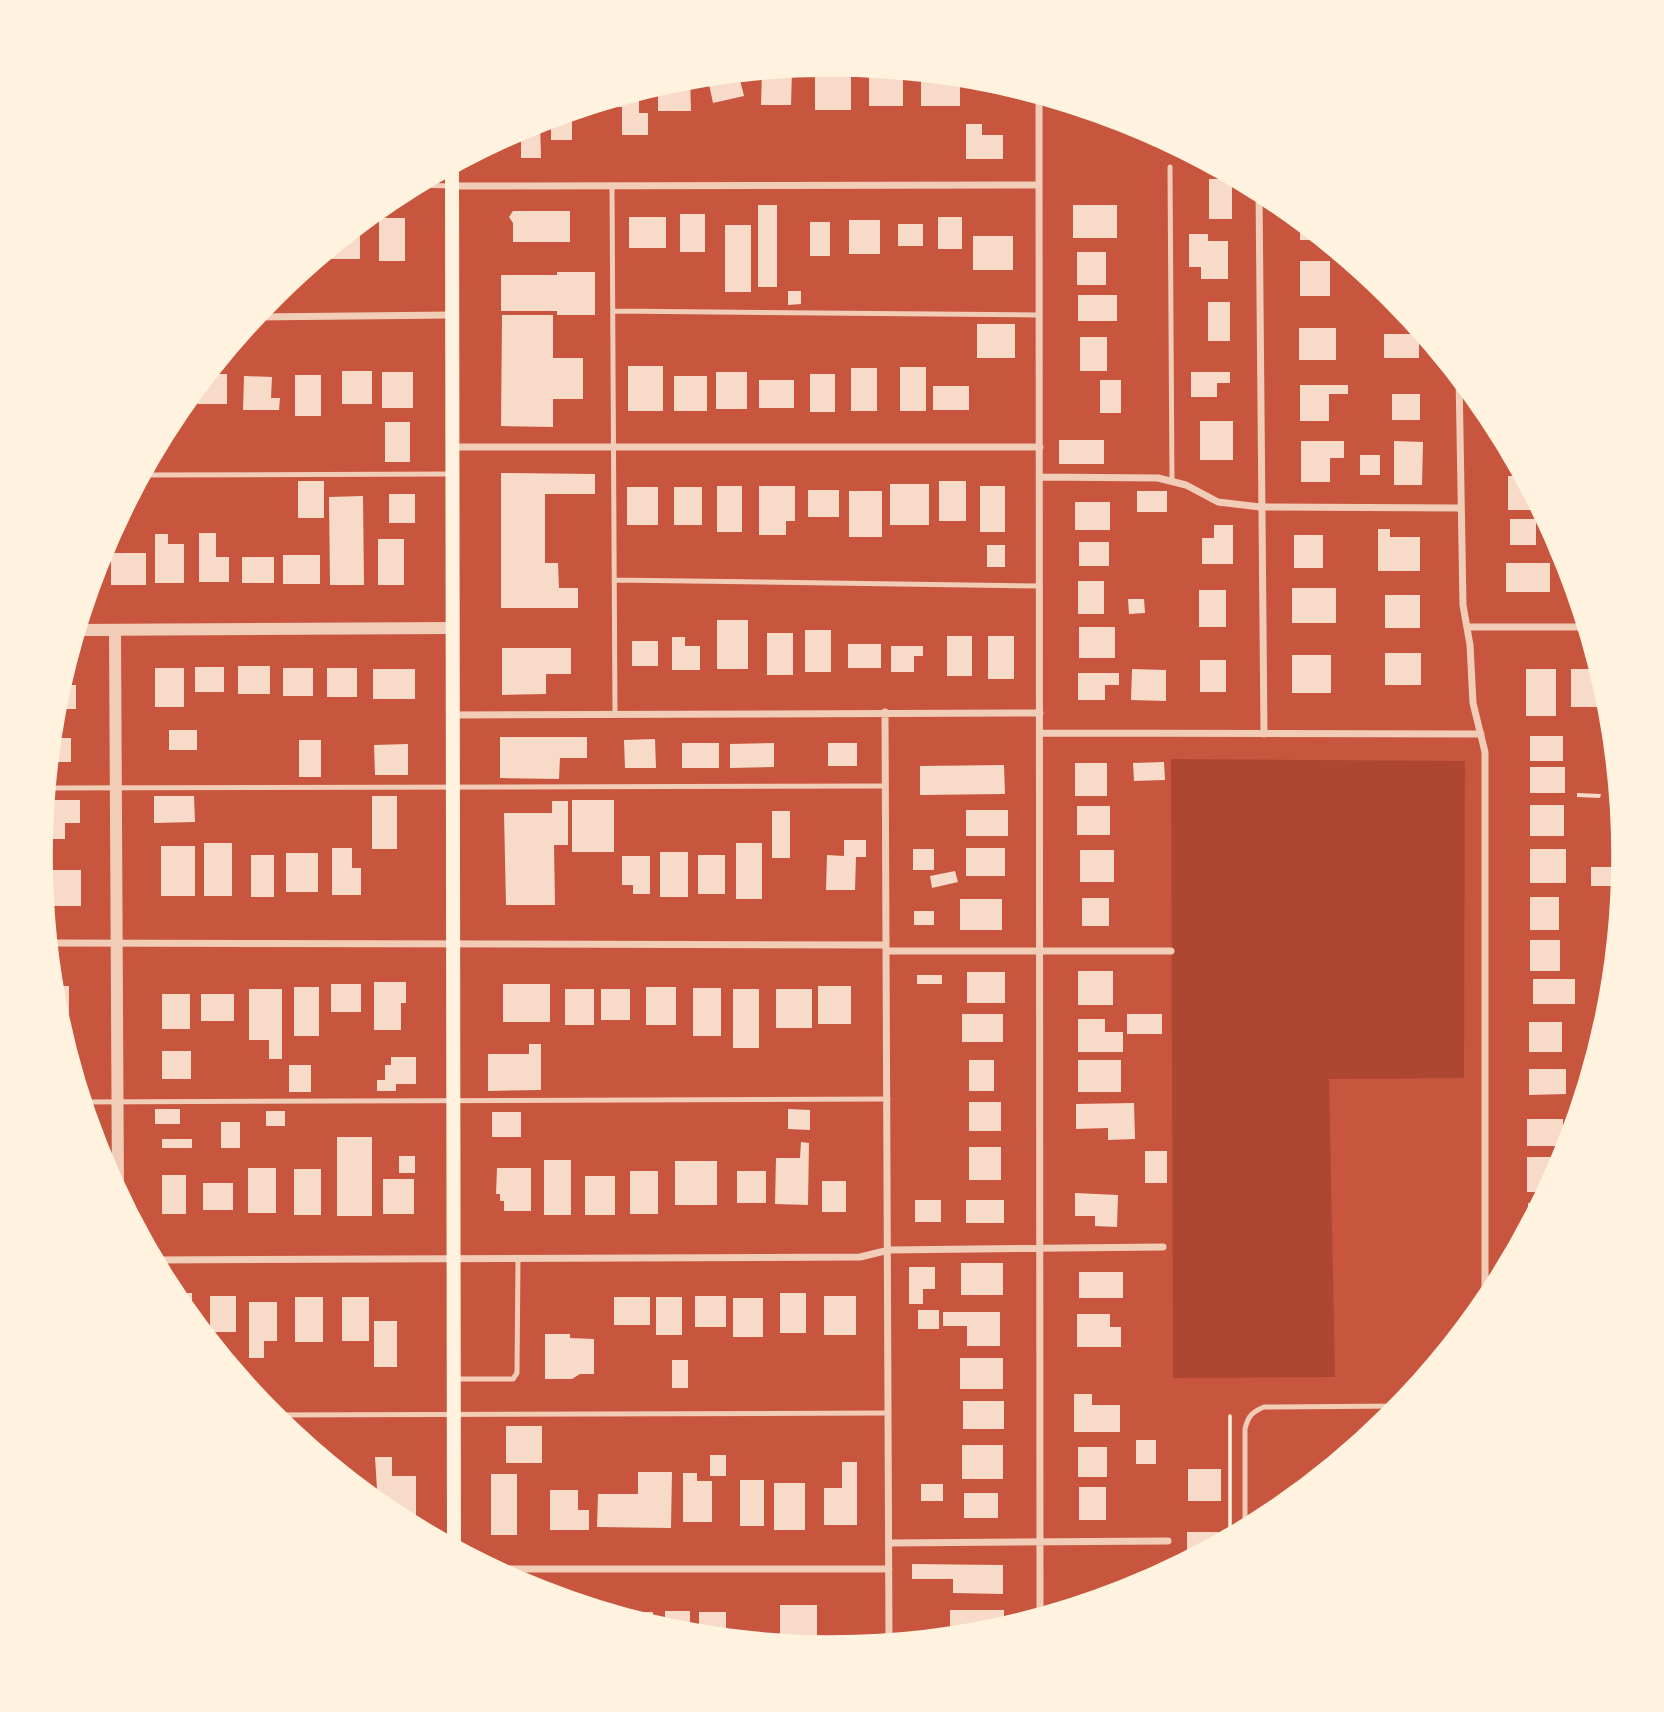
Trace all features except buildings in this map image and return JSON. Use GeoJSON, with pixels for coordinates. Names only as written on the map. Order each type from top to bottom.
{"type":"FeatureCollection","features":[{"type":"Feature","properties":{"kind":"main road"},"geometry":{"type":"LineString","coordinates":[[452,173],[454,1540]]}},
{"type":"Feature","properties":{"kind":"street"},"geometry":{"type":"LineString","coordinates":[[1039,103],[1040,1609]]}},
{"type":"Feature","properties":{"kind":"street"},"geometry":{"type":"LineString","coordinates":[[452,186],[1039,185]]}},
{"type":"Feature","properties":{"kind":"street"},"geometry":{"type":"LineString","coordinates":[[1259,202],[1264,733]]}},
{"type":"Feature","properties":{"kind":"street"},"geometry":{"type":"LineString","coordinates":[[268,317],[452,315]]}},
{"type":"Feature","properties":{"kind":"street"},"geometry":{"type":"LineString","coordinates":[[1459,390],[1463,604],[1473,703],[1485,752],[1485,1285]]}},
{"type":"Feature","properties":{"kind":"street"},"geometry":{"type":"LineString","coordinates":[[452,447],[1040,447]]}},
{"type":"Feature","properties":{"kind":"street"},"geometry":{"type":"LineString","coordinates":[[1040,477],[1129,477],[1172,481],[1218,502],[1260,506],[1460,508]]}},
{"type":"Feature","properties":{"kind":"street"},"geometry":{"type":"LineString","coordinates":[[1467,627],[1579,627]]}},
{"type":"Feature","properties":{"kind":"street"},"geometry":{"type":"LineString","coordinates":[[84,630],[452,628]]}},
{"type":"Feature","properties":{"kind":"street"},"geometry":{"type":"LineString","coordinates":[[115,631],[118,1173]]}},
{"type":"Feature","properties":{"kind":"street"},"geometry":{"type":"LineString","coordinates":[[885,712],[889,1635]]}},
{"type":"Feature","properties":{"kind":"street"},"geometry":{"type":"LineString","coordinates":[[453,715],[1040,713]]}},
{"type":"Feature","properties":{"kind":"street"},"geometry":{"type":"LineString","coordinates":[[1040,733],[1481,733]]}},
{"type":"Feature","properties":{"kind":"street"},"geometry":{"type":"LineString","coordinates":[[56,943],[453,943],[1041,952],[1171,951]]}},
{"type":"Feature","properties":{"kind":"street"},"geometry":{"type":"LineString","coordinates":[[163,1260],[860,1257],[889,1250],[1163,1247]]}},
{"type":"Feature","properties":{"kind":"street"},"geometry":{"type":"LineString","coordinates":[[890,1544],[1168,1541]]}},
{"type":"Feature","properties":{"kind":"street"},"geometry":{"type":"LineString","coordinates":[[513,1569],[889,1569]]}},
{"type":"Feature","properties":{"kind":"lane"},"geometry":{"type":"LineString","coordinates":[[1170,167],[1172,481]]}},
{"type":"Feature","properties":{"kind":"lane"},"geometry":{"type":"LineString","coordinates":[[431,185],[452,186]]}},
{"type":"Feature","properties":{"kind":"lane"},"geometry":{"type":"LineString","coordinates":[[612,185],[615,714]]}},
{"type":"Feature","properties":{"kind":"lane"},"geometry":{"type":"LineString","coordinates":[[613,311],[1039,315]]}},
{"type":"Feature","properties":{"kind":"lane"},"geometry":{"type":"LineString","coordinates":[[150,475],[452,474]]}},
{"type":"Feature","properties":{"kind":"lane"},"geometry":{"type":"LineString","coordinates":[[614,580],[1040,586]]}},
{"type":"Feature","properties":{"kind":"lane"},"geometry":{"type":"LineString","coordinates":[[54,788],[886,786]]}},
{"type":"Feature","properties":{"kind":"lane"},"geometry":{"type":"LineString","coordinates":[[90,1102],[888,1099]]}},
{"type":"Feature","properties":{"kind":"lane"},"geometry":{"type":"LineString","coordinates":[[454,1379],[513,1379],[517,1373],[518,1258]]}},
{"type":"Feature","properties":{"kind":"lane"},"geometry":{"type":"LineString","coordinates":[[1245,1519],[1245,1429],[1247,1418],[1254,1410],[1264,1407],[1386,1406]]}},
{"type":"Feature","properties":{"kind":"lane"},"geometry":{"type":"LineString","coordinates":[[287,1415],[888,1413]]}},
{"type":"Feature","properties":{"kind":"path"},"geometry":{"type":"LineString","coordinates":[[1230,1416],[1230,1529]]}},
{"type":"Feature","properties":{"kind":"shaded area"},"geometry":{"type":"Polygon","coordinates":[[[1171,759],[1465,761],[1464,1078],[1329,1079],[1335,1377],[1173,1378],[1171,759]]]}}]}
